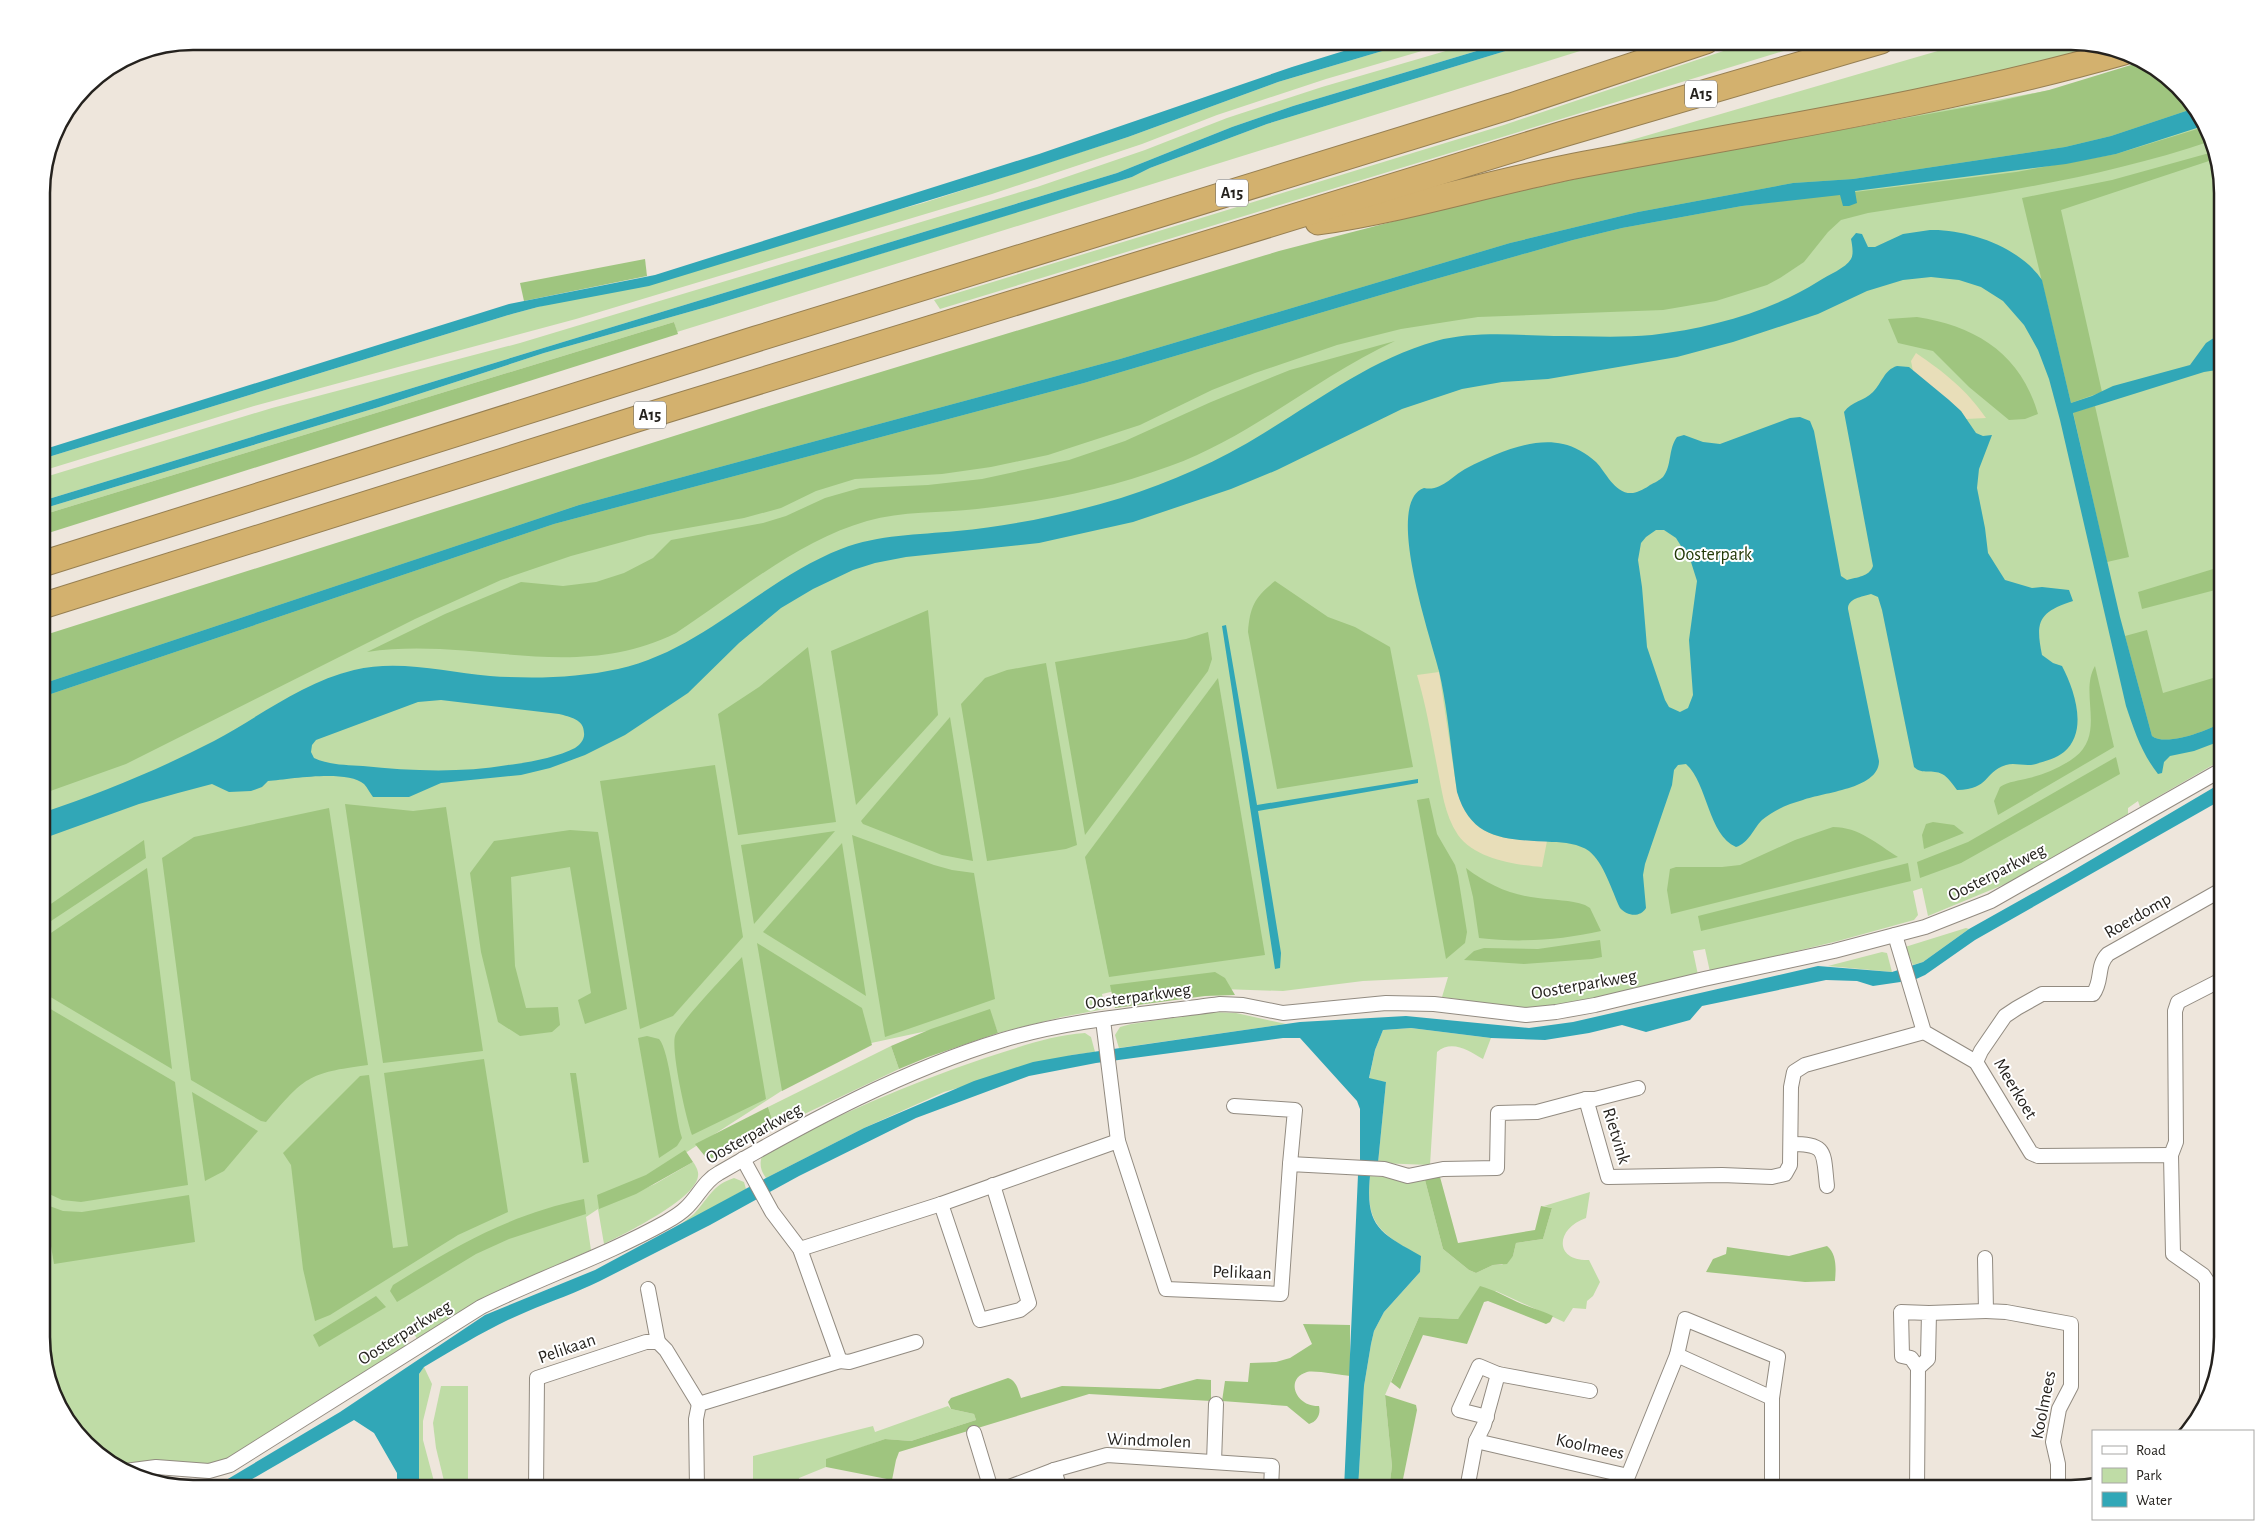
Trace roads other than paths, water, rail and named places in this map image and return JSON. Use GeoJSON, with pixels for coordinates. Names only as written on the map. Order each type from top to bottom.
{"type":"FeatureCollection","features":[{"type":"Feature","properties":{"kind":"highway","name":"A15"},"geometry":{"type":"LineString","coordinates":[[50,561],[728,348],[1511,106],[1679,50]]}},
{"type":"Feature","properties":{"kind":"highway","name":"A15"},"geometry":{"type":"LineString","coordinates":[[50,603],[643,417],[1243,232],[1563,134],[1850,50]]}},
{"type":"Feature","properties":{"kind":"highway","name":"A15"},"geometry":{"type":"LineString","coordinates":[[1243,232],[1369,215],[1565,168],[2044,74],[2110,56]]}},
{"type":"Feature","properties":{"kind":"street","name":"Oosterparkweg"},"geometry":{"type":"LineString","coordinates":[[139,1469],[156,1466],[209,1471],[230,1465],[481,1307],[517,1289],[599,1255],[667,1221],[686,1208],[712,1177],[776,1140],[951,1057],[1004,1040],[1052,1028],[1220,1004],[1243,1005],[1283,1013],[1386,1003],[1434,1004],[1526,1015],[1596,1006],[1704,979],[1834,952],[1955,916],[1991,901],[2214,774]]}},
{"type":"Feature","properties":{"kind":"street","name":"Roerdomp"},"geometry":{"type":"LineString","coordinates":[[1976,1062],[1981,1051],[2005,1016],[2042,994],[2093,994],[2098,987],[2102,960],[2108,954],[2214,894]]}},
{"type":"Feature","properties":{"kind":"street"},"geometry":{"type":"LineString","coordinates":[[1895,935],[1924,1032]]}},
{"type":"Feature","properties":{"kind":"street"},"geometry":{"type":"LineString","coordinates":[[2207,1379],[2207,1281],[2203,1275],[2173,1254],[2172,1155],[2176,1142],[2174,1011],[2178,1002],[2214,984]]}},
{"type":"Feature","properties":{"kind":"street","name":"Pelikaan"},"geometry":{"type":"LineString","coordinates":[[1103,1020],[1118,1141],[1166,1289],[1281,1294],[1290,1164]]}},
{"type":"Feature","properties":{"kind":"street","name":"Meerkoet"},"geometry":{"type":"LineString","coordinates":[[1924,1032],[1976,1062],[2031,1153],[2038,1156],[2172,1155]]}},
{"type":"Feature","properties":{"kind":"street","name":"Rietvink"},"geometry":{"type":"LineString","coordinates":[[1290,1164],[1384,1169],[1408,1176],[1443,1169],[1497,1168],[1498,1113],[1537,1112],[1586,1100],[1608,1177],[1722,1175],[1772,1177],[1785,1174],[1790,1165],[1791,1087],[1794,1072],[1805,1065],[1924,1032]]}},
{"type":"Feature","properties":{"kind":"street"},"geometry":{"type":"LineString","coordinates":[[1586,1100],[1638,1088]]}},
{"type":"Feature","properties":{"kind":"street"},"geometry":{"type":"LineString","coordinates":[[1234,1106],[1295,1110],[1290,1164]]}},
{"type":"Feature","properties":{"kind":"street"},"geometry":{"type":"LineString","coordinates":[[800,1249],[941,1204],[1118,1141]]}},
{"type":"Feature","properties":{"kind":"street"},"geometry":{"type":"LineString","coordinates":[[1791,1144],[1812,1144],[1820,1149],[1824,1157],[1827,1186]]}},
{"type":"Feature","properties":{"kind":"street"},"geometry":{"type":"LineString","coordinates":[[743,1159],[772,1212],[800,1249],[840,1361]]}},
{"type":"Feature","properties":{"kind":"street"},"geometry":{"type":"LineString","coordinates":[[941,1204],[980,1320],[1020,1310],[1029,1303],[993,1186]]}},
{"type":"Feature","properties":{"kind":"street"},"geometry":{"type":"LineString","coordinates":[[1985,1258],[1986,1311]]}},
{"type":"Feature","properties":{"kind":"street"},"geometry":{"type":"LineString","coordinates":[[648,1289],[658,1342],[666,1350],[699,1404],[696,1419],[697,1480]]}},
{"type":"Feature","properties":{"kind":"street","name":"Koolmees"},"geometry":{"type":"LineString","coordinates":[[1918,1368],[1911,1358],[1902,1356],[1902,1312],[2006,1312],[2071,1324],[2070,1386],[2059,1409],[2052,1442],[2058,1464],[2058,1480]]}},
{"type":"Feature","properties":{"kind":"street"},"geometry":{"type":"LineString","coordinates":[[1917,1480],[1918,1368],[1928,1359],[1929,1312]]}},
{"type":"Feature","properties":{"kind":"street","name":"Koolmees"},"geometry":{"type":"LineString","coordinates":[[1476,1441],[1628,1476],[1677,1355],[1685,1319],[1778,1357],[1772,1398],[1772,1480]]}},
{"type":"Feature","properties":{"kind":"street","name":"Pelikaan"},"geometry":{"type":"LineString","coordinates":[[536,1480],[537,1378],[646,1342],[658,1342]]}},
{"type":"Feature","properties":{"kind":"street"},"geometry":{"type":"LineString","coordinates":[[699,1404],[840,1361],[849,1362],[916,1342]]}},
{"type":"Feature","properties":{"kind":"street"},"geometry":{"type":"LineString","coordinates":[[1677,1355],[1772,1398]]}},
{"type":"Feature","properties":{"kind":"street"},"geometry":{"type":"LineString","coordinates":[[1486,1417],[1459,1410],[1478,1366],[1498,1374],[1590,1392]]}},
{"type":"Feature","properties":{"kind":"street"},"geometry":{"type":"LineString","coordinates":[[1469,1480],[1476,1441],[1486,1417],[1498,1374]]}},
{"type":"Feature","properties":{"kind":"street","name":"Windmolen"},"geometry":{"type":"LineString","coordinates":[[1214,1462],[1216,1404]]}},
{"type":"Feature","properties":{"kind":"street"},"geometry":{"type":"LineString","coordinates":[[974,1433],[988,1480]]}},
{"type":"Feature","properties":{"kind":"street","name":"Windmolen"},"geometry":{"type":"LineString","coordinates":[[1028,1480],[1054,1470],[1107,1455],[1272,1466],[1271,1480]]}},
{"type":"Feature","properties":{"kind":"street"},"geometry":{"type":"LineString","coordinates":[[1054,1470],[1057,1480]]}},
{"type":"Feature","properties":{"kind":"water"},"geometry":{"type":"Polygon","coordinates":[[[1347,50],[1386,50],[1278,82],[1128,137],[1018,173],[649,286],[538,307],[512,314],[50,457],[50,447],[509,304],[655,275],[1039,154],[1347,50]]]}},
{"type":"Feature","properties":{"kind":"water"},"geometry":{"type":"Polygon","coordinates":[[[1480,50],[1509,50],[1267,124],[1150,168],[1132,177],[710,306],[544,353],[379,407],[50,507],[50,499],[1117,173],[1232,127],[1293,106],[1480,50]]]}},
{"type":"Feature","properties":{"kind":"water"},"geometry":{"type":"Polygon","coordinates":[[[2187,111],[2198,128],[2116,154],[2066,164],[1855,191],[1857,203],[1849,206],[1843,206],[1840,195],[1742,206],[1622,228],[1573,240],[1084,383],[554,524],[50,694],[50,681],[579,505],[1120,359],[1510,243],[1638,212],[1793,183],[1853,179],[2065,147],[2111,136],[2187,111]]]}},
{"type":"Feature","properties":{"kind":"water"},"geometry":{"type":"Polygon","coordinates":[[[1930,230],[1945,231],[1992,242],[2021,258],[2042,280],[2071,403],[2113,386],[2190,365],[2206,343],[2214,338],[2214,370],[2073,413],[2120,617],[2152,736],[2158,739],[2177,739],[2214,726],[2214,743],[2194,751],[2170,756],[2164,762],[2162,773],[2158,774],[2147,758],[2126,706],[2060,420],[2049,379],[2038,350],[2024,325],[2003,301],[1981,287],[1959,280],[1931,277],[1903,280],[1867,291],[1818,314],[1733,342],[1677,357],[1548,379],[1502,382],[1462,389],[1402,409],[1277,470],[1231,489],[1133,522],[1039,543],[906,557],[875,563],[853,570],[813,589],[781,608],[739,643],[688,693],[625,735],[585,755],[550,768],[521,775],[441,783],[409,797],[373,797],[364,784],[356,779],[332,776],[268,781],[262,787],[251,791],[229,792],[212,784],[139,804],[50,836],[50,810],[108,789],[172,762],[231,732],[299,691],[335,676],[354,670],[388,666],[422,667],[490,676],[522,677],[571,676],[618,669],[649,660],[678,647],[785,578],[812,562],[841,549],[870,540],[978,529],[1040,519],[1121,498],[1176,478],[1230,453],[1368,369],[1390,358],[1436,341],[1465,336],[1495,334],[1603,337],[1640,336],[1696,328],[1739,317],[1780,302],[1841,268],[1852,257],[1851,239],[1856,233],[1862,234],[1868,247],[1875,247],[1903,234],[1930,230]],[[441,700],[418,702],[316,740],[312,745],[311,752],[314,758],[344,765],[436,770],[490,768],[542,759],[575,748],[583,740],[583,728],[576,719],[568,716],[441,700]]]}},
{"type":"Feature","properties":{"kind":"water"},"geometry":{"type":"Polygon","coordinates":[[[1897,366],[1909,367],[1961,411],[1976,433],[1983,436],[1992,435],[1979,469],[1977,488],[1988,553],[2005,580],[2032,588],[2042,587],[2069,590],[2073,601],[2046,614],[2042,619],[2039,634],[2042,655],[2053,663],[2062,666],[2071,686],[2077,710],[2078,722],[2076,733],[2072,743],[2064,752],[2054,758],[2036,764],[2013,764],[1998,768],[1981,784],[1968,789],[1957,790],[1942,774],[1920,771],[1914,767],[1882,610],[1878,597],[1871,594],[1853,600],[1850,602],[1848,609],[1879,761],[1877,770],[1870,778],[1860,784],[1812,797],[1776,810],[1762,820],[1748,839],[1736,847],[1719,832],[1693,773],[1686,764],[1678,765],[1674,770],[1672,785],[1645,864],[1643,875],[1646,908],[1637,915],[1630,914],[1620,908],[1599,863],[1589,851],[1566,843],[1521,840],[1494,835],[1482,829],[1472,820],[1457,792],[1442,686],[1414,574],[1409,544],[1408,518],[1413,499],[1424,488],[1436,488],[1467,468],[1501,452],[1526,445],[1551,442],[1567,445],[1585,453],[1596,462],[1616,487],[1627,493],[1638,492],[1659,480],[1666,473],[1672,447],[1677,437],[1684,435],[1703,442],[1720,444],[1790,418],[1800,417],[1810,421],[1814,431],[1841,576],[1847,580],[1859,577],[1869,572],[1873,566],[1844,412],[1847,408],[1873,392],[1889,370],[1897,366]],[[1656,530],[1646,537],[1641,543],[1638,560],[1647,647],[1665,700],[1669,707],[1680,712],[1688,708],[1693,695],[1689,640],[1697,581],[1691,562],[1676,538],[1664,530],[1656,530]]]}},
{"type":"Feature","properties":{"kind":"water"},"geometry":{"type":"Polygon","coordinates":[[[1226,625],[1257,805],[1418,779],[1418,783],[1258,811],[1281,953],[1280,968],[1275,969],[1222,626],[1226,625]]]}},
{"type":"Feature","properties":{"kind":"water"},"geometry":{"type":"Polygon","coordinates":[[[2214,787],[2214,804],[1975,940],[1925,975],[1914,980],[1873,986],[1857,981],[1826,980],[1702,1006],[1690,1020],[1646,1032],[1622,1025],[1589,1033],[1545,1040],[1491,1038],[1411,1028],[1383,1030],[1375,1050],[1369,1078],[1386,1082],[1378,1163],[1360,1163],[1360,1109],[1357,1101],[1300,1038],[1283,1038],[1096,1063],[1029,1076],[916,1118],[799,1176],[710,1225],[600,1281],[500,1324],[424,1367],[419,1374],[419,1480],[397,1480],[397,1473],[374,1433],[354,1420],[251,1480],[226,1480],[340,1412],[485,1315],[595,1270],[766,1178],[864,1128],[974,1081],[1033,1062],[1300,1022],[1406,1016],[1529,1028],[1573,1022],[1818,966],[1892,972],[1923,962],[1969,929],[2214,787]]]}},
{"type":"Feature","properties":{"kind":"water"},"geometry":{"type":"Polygon","coordinates":[[[1358,1175],[1370,1176],[1370,1207],[1373,1218],[1378,1226],[1395,1241],[1421,1256],[1420,1272],[1384,1312],[1374,1331],[1364,1386],[1359,1480],[1344,1480],[1358,1175]]]}},
{"type":"Feature","properties":{"kind":"park label","name":"Oosterpark"},"geometry":{"type":"Point","coordinates":[1713,555]}}]}
